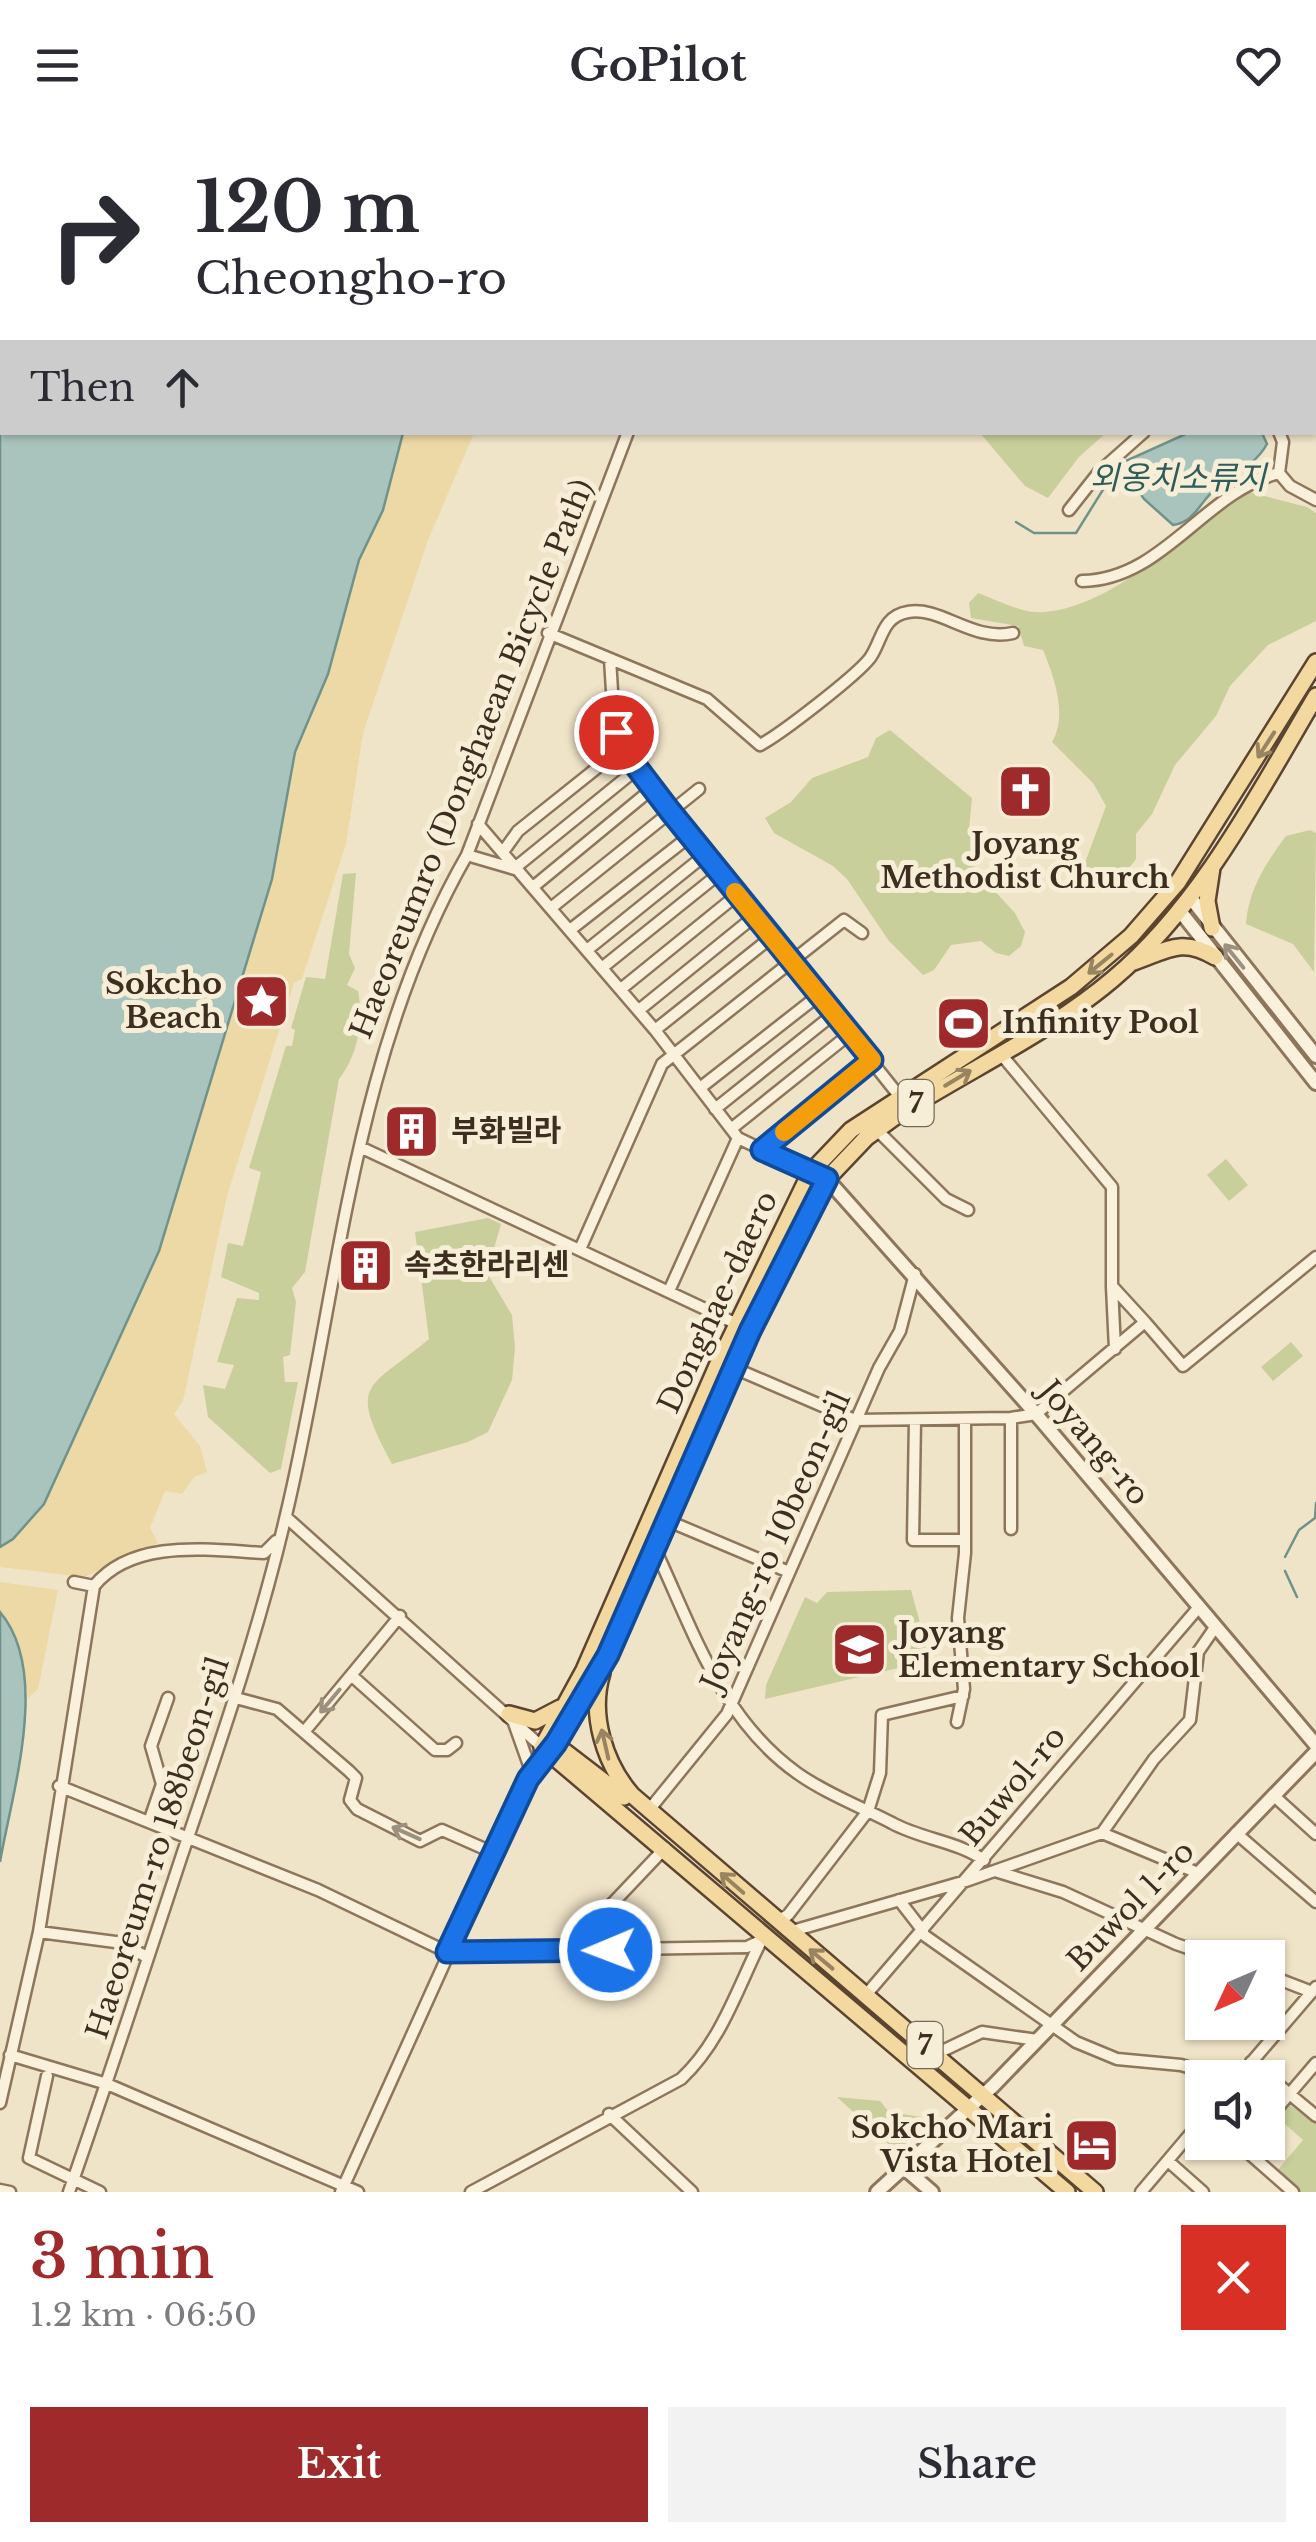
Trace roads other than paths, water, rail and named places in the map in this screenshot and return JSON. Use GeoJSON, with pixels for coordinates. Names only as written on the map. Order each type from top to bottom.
{"type":"FeatureCollection","features":[{"type":"Feature","properties":{"kind":"main road","name":"Donghae-daero"},"geometry":{"type":"LineString","coordinates":[[1095,2192],[783,1927],[617,1778],[608,1758],[598,1688],[727,1365],[737,1324],[810,1173],[851,1130],[1088,974],[1173,889],[1316,662]]}},
{"type":"Feature","properties":{"kind":"main road","name":"Donghae-daero"},"geometry":{"type":"LineString","coordinates":[[549,1745],[727,1365],[827,1179],[876,1130],[1100,989],[1130,964],[1185,904],[1316,696]]}},
{"type":"Feature","properties":{"kind":"main road"},"geometry":{"type":"LineString","coordinates":[[1212,928],[1208,885],[1214,859]]}},
{"type":"Feature","properties":{"kind":"main road"},"geometry":{"type":"LineString","coordinates":[[1173,889],[1185,904]]}},
{"type":"Feature","properties":{"kind":"main road"},"geometry":{"type":"LineString","coordinates":[[1130,964],[1177,943],[1200,948],[1214,958]]}},
{"type":"Feature","properties":{"kind":"main road","name":"Donghae-daero"},"geometry":{"type":"LineString","coordinates":[[549,1745],[608,1655]]}},
{"type":"Feature","properties":{"kind":"main road"},"geometry":{"type":"LineString","coordinates":[[513,1718],[548,1718],[570,1698]]}},
{"type":"Feature","properties":{"kind":"main road","name":"Donghae-daero"},"geometry":{"type":"LineString","coordinates":[[549,1745],[660,1828],[688,1844]]}},
{"type":"Feature","properties":{"kind":"main road","name":"7"},"geometry":{"type":"LineString","coordinates":[[549,1745],[762,1938],[969,2106],[1067,2192]]}},
{"type":"Feature","properties":{"kind":"main road"},"geometry":{"type":"LineString","coordinates":[[762,1938],[783,1927]]}},
{"type":"Feature","properties":{"kind":"street","name":"Haeoreumro (Donghaean Bicycle Path)"},"geometry":{"type":"LineString","coordinates":[[286,1516],[360,1147],[395,1008],[437,908],[467,856],[548,634],[627,435]]}},
{"type":"Feature","properties":{"kind":"street"},"geometry":{"type":"LineString","coordinates":[[1070,510],[1098,472],[1141,435]]}},
{"type":"Feature","properties":{"kind":"street"},"geometry":{"type":"LineString","coordinates":[[1280,435],[1280,473],[1290,486],[1316,500]]}},
{"type":"Feature","properties":{"kind":"street"},"geometry":{"type":"LineString","coordinates":[[1082,581],[1111,580],[1133,569],[1240,486],[1280,473]]}},
{"type":"Feature","properties":{"kind":"street"},"geometry":{"type":"LineString","coordinates":[[548,634],[707,700],[760,745],[868,660],[884,627],[894,617],[919,612],[976,633],[1013,633]]}},
{"type":"Feature","properties":{"kind":"street"},"geometry":{"type":"LineString","coordinates":[[610,660],[614,723],[622,748],[900,1098]]}},
{"type":"Feature","properties":{"kind":"street"},"geometry":{"type":"LineString","coordinates":[[503,852],[518,830],[622,748]]}},
{"type":"Feature","properties":{"kind":"street"},"geometry":{"type":"LineString","coordinates":[[517,868],[638,768]]}},
{"type":"Feature","properties":{"kind":"street"},"geometry":{"type":"LineString","coordinates":[[533,887],[653,788]]}},
{"type":"Feature","properties":{"kind":"street"},"geometry":{"type":"LineString","coordinates":[[551,908],[699,788]]}},
{"type":"Feature","properties":{"kind":"street"},"geometry":{"type":"LineString","coordinates":[[478,824],[639,1010],[735,1133],[762,1150],[827,1179]]}},
{"type":"Feature","properties":{"kind":"street"},"geometry":{"type":"LineString","coordinates":[[570,930],[690,836]]}},
{"type":"Feature","properties":{"kind":"street"},"geometry":{"type":"LineString","coordinates":[[587,950],[705,855]]}},
{"type":"Feature","properties":{"kind":"street"},"geometry":{"type":"LineString","coordinates":[[467,856],[517,868]]}},
{"type":"Feature","properties":{"kind":"street"},"geometry":{"type":"LineString","coordinates":[[603,967],[720,874]]}},
{"type":"Feature","properties":{"kind":"street"},"geometry":{"type":"LineString","coordinates":[[621,989],[738,896]]}},
{"type":"Feature","properties":{"kind":"street"},"geometry":{"type":"LineString","coordinates":[[1185,904],[1212,928],[1316,1056]]}},
{"type":"Feature","properties":{"kind":"street"},"geometry":{"type":"LineString","coordinates":[[1185,904],[1214,958],[1316,1082]]}},
{"type":"Feature","properties":{"kind":"street"},"geometry":{"type":"LineString","coordinates":[[639,1010],[755,916]]}},
{"type":"Feature","properties":{"kind":"street"},"geometry":{"type":"LineString","coordinates":[[581,1247],[662,1064],[844,920],[862,932]]}},
{"type":"Feature","properties":{"kind":"street"},"geometry":{"type":"LineString","coordinates":[[655,1030],[772,936]]}},
{"type":"Feature","properties":{"kind":"street"},"geometry":{"type":"LineString","coordinates":[[700,1088],[819,995]]}},
{"type":"Feature","properties":{"kind":"street"},"geometry":{"type":"LineString","coordinates":[[716,1110],[835,1013]]}},
{"type":"Feature","properties":{"kind":"street"},"geometry":{"type":"LineString","coordinates":[[1268,1025],[1280,1013]]}},
{"type":"Feature","properties":{"kind":"street"},"geometry":{"type":"LineString","coordinates":[[669,1291],[735,1133],[851,1033]]}},
{"type":"Feature","properties":{"kind":"street"},"geometry":{"type":"LineString","coordinates":[[1000,1053],[1112,1187],[1115,1349]]}},
{"type":"Feature","properties":{"kind":"street"},"geometry":{"type":"LineString","coordinates":[[762,1150],[872,1060]]}},
{"type":"Feature","properties":{"kind":"street"},"geometry":{"type":"LineString","coordinates":[[876,1130],[946,1199],[968,1210]]}},
{"type":"Feature","properties":{"kind":"street"},"geometry":{"type":"LineString","coordinates":[[360,1147],[581,1247],[737,1324]]}},
{"type":"Feature","properties":{"kind":"street","name":"Joyang-ro"},"geometry":{"type":"LineString","coordinates":[[827,1179],[1036,1414],[1316,1749]]}},
{"type":"Feature","properties":{"kind":"street"},"geometry":{"type":"LineString","coordinates":[[1112,1286],[1184,1366],[1316,1257]]}},
{"type":"Feature","properties":{"kind":"street","name":"Joyang-ro 10beon-gil"},"geometry":{"type":"LineString","coordinates":[[649,1810],[719,1727],[729,1707],[856,1420],[900,1332],[915,1274]]}},
{"type":"Feature","properties":{"kind":"street"},"geometry":{"type":"LineString","coordinates":[[727,1365],[856,1420],[1011,1418],[1036,1414],[1146,1322]]}},
{"type":"Feature","properties":{"kind":"street"},"geometry":{"type":"LineString","coordinates":[[1011,1418],[1011,1529]]}},
{"type":"Feature","properties":{"kind":"street"},"geometry":{"type":"LineString","coordinates":[[916,1420],[913,1540],[964,1540]]}},
{"type":"Feature","properties":{"kind":"street"},"geometry":{"type":"LineString","coordinates":[[957,1722],[962,1696],[958,1618],[964,1540],[965,1420]]}},
{"type":"Feature","properties":{"kind":"street"},"geometry":{"type":"LineString","coordinates":[[0,2102],[39,1932],[94,1586],[104,1574],[163,1552],[264,1553],[274,1545],[286,1516],[513,1718],[549,1745],[529,1774],[342,2189]]}},
{"type":"Feature","properties":{"kind":"street","name":"Haeoreum-ro 188beon-gil"},"geometry":{"type":"LineString","coordinates":[[70,2192],[236,1698],[286,1516]]}},
{"type":"Feature","properties":{"kind":"street"},"geometry":{"type":"LineString","coordinates":[[666,1520],[788,1572]]}},
{"type":"Feature","properties":{"kind":"street"},"geometry":{"type":"LineString","coordinates":[[655,1549],[729,1707],[774,1756],[800,1776],[868,1811],[984,1860]]}},
{"type":"Feature","properties":{"kind":"street"},"geometry":{"type":"LineString","coordinates":[[74,1582],[94,1586]]}},
{"type":"Feature","properties":{"kind":"street","name":"Buwol-ro"},"geometry":{"type":"LineString","coordinates":[[865,1996],[1200,1607]]}},
{"type":"Feature","properties":{"kind":"street"},"geometry":{"type":"LineString","coordinates":[[304,1732],[400,1616]]}},
{"type":"Feature","properties":{"kind":"street"},"geometry":{"type":"LineString","coordinates":[[783,1927],[966,1881],[1102,1833],[1154,1759],[1190,1720],[1198,1652],[1216,1626]]}},
{"type":"Feature","properties":{"kind":"street"},"geometry":{"type":"LineString","coordinates":[[351,1676],[435,1750],[447,1750],[456,1742]]}},
{"type":"Feature","properties":{"kind":"street"},"geometry":{"type":"LineString","coordinates":[[783,1927],[788,1915],[868,1811],[880,1773],[882,1716],[962,1696]]}},
{"type":"Feature","properties":{"kind":"street"},"geometry":{"type":"LineString","coordinates":[[149,1822],[162,1784],[151,1746],[168,1698]]}},
{"type":"Feature","properties":{"kind":"street"},"geometry":{"type":"LineString","coordinates":[[236,1698],[276,1709],[356,1778],[350,1800],[357,1810],[420,1841],[442,1830],[494,1853]]}},
{"type":"Feature","properties":{"kind":"street"},"geometry":{"type":"LineString","coordinates":[[513,1718],[529,1774]]}},
{"type":"Feature","properties":{"kind":"street","name":"Buwol 1-ro"},"geometry":{"type":"LineString","coordinates":[[877,2192],[1052,2026],[1316,1749]]}},
{"type":"Feature","properties":{"kind":"street"},"geometry":{"type":"LineString","coordinates":[[60,1786],[318,1890],[447,1952],[748,1948],[762,1938]]}},
{"type":"Feature","properties":{"kind":"street"},"geometry":{"type":"LineString","coordinates":[[1273,1795],[1316,1834]]}},
{"type":"Feature","properties":{"kind":"street"},"geometry":{"type":"LineString","coordinates":[[1102,1833],[1198,1873]]}},
{"type":"Feature","properties":{"kind":"street"},"geometry":{"type":"LineString","coordinates":[[1236,1833],[1316,1902]]}},
{"type":"Feature","properties":{"kind":"street"},"geometry":{"type":"LineString","coordinates":[[610,1950],[611,1905],[665,1848]]}},
{"type":"Feature","properties":{"kind":"street"},"geometry":{"type":"LineString","coordinates":[[994,1870],[1064,1892],[1185,1947]]}},
{"type":"Feature","properties":{"kind":"street"},"geometry":{"type":"LineString","coordinates":[[899,1900],[922,1932],[1052,2026],[1112,2057],[1185,2067]]}},
{"type":"Feature","properties":{"kind":"street"},"geometry":{"type":"LineString","coordinates":[[39,1932],[123,1943],[148,1958]]}},
{"type":"Feature","properties":{"kind":"street"},"geometry":{"type":"LineString","coordinates":[[471,2192],[609,2114],[681,2079],[695,2066],[736,2000],[762,1938]]}},
{"type":"Feature","properties":{"kind":"street"},"geometry":{"type":"LineString","coordinates":[[1253,2060],[1314,1989],[1285,1980]]}},
{"type":"Feature","properties":{"kind":"street"},"geometry":{"type":"LineString","coordinates":[[936,2054],[982,2032],[1038,2040]]}},
{"type":"Feature","properties":{"kind":"street"},"geometry":{"type":"LineString","coordinates":[[10,2055],[107,2084],[342,2189],[358,2192]]}},
{"type":"Feature","properties":{"kind":"street"},"geometry":{"type":"LineString","coordinates":[[1285,2099],[1316,2063]]}},
{"type":"Feature","properties":{"kind":"street"},"geometry":{"type":"LineString","coordinates":[[47,2076],[29,2158],[100,2192]]}},
{"type":"Feature","properties":{"kind":"street"},"geometry":{"type":"LineString","coordinates":[[1285,2091],[1316,2116]]}},
{"type":"Feature","properties":{"kind":"street"},"geometry":{"type":"LineString","coordinates":[[609,2114],[684,2189]]}},
{"type":"Feature","properties":{"kind":"street"},"geometry":{"type":"LineString","coordinates":[[1141,2192],[1185,2140]]}},
{"type":"Feature","properties":{"kind":"street"},"geometry":{"type":"LineString","coordinates":[[1257,2160],[1293,2192]]}},
{"type":"Feature","properties":{"kind":"street"},"geometry":{"type":"LineString","coordinates":[[1168,2161],[1203,2192]]}},
{"type":"Feature","properties":{"kind":"street"},"geometry":{"type":"LineString","coordinates":[[903,2167],[932,2192]]}},
{"type":"Feature","properties":{"kind":"street"},"geometry":{"type":"LineString","coordinates":[[0,2190],[10,2192]]}},
{"type":"Feature","properties":{"kind":"water"},"geometry":{"type":"Polygon","coordinates":[[[0,435],[402,435],[383,510],[359,560],[328,674],[295,752],[272,879],[159,1251],[44,1504],[13,1539],[0,1547],[0,435]]]}},
{"type":"Feature","properties":{"kind":"water","name":"외옹치소류지"},"geometry":{"type":"Polygon","coordinates":[[[1183,435],[1263,435],[1267,444],[1251,463],[1211,493],[1193,515],[1173,525],[1144,499],[1119,464],[1183,435]]]}},
{"type":"Feature","properties":{"kind":"water"},"geometry":{"type":"Polygon","coordinates":[[[0,1612],[15,1637],[26,1699],[19,1768],[0,1862],[0,1612]]]}},
{"type":"Feature","properties":{"kind":"waterway"},"geometry":{"type":"LineString","coordinates":[[1016,522],[1034,533],[1076,533],[1119,464]]}},
{"type":"Feature","properties":{"kind":"waterway"},"geometry":{"type":"LineString","coordinates":[[1285,1557],[1299,1530],[1315,1518],[1316,1503]]}},
{"type":"Feature","properties":{"kind":"waterway"},"geometry":{"type":"LineString","coordinates":[[1285,1571],[1297,1597]]}},
{"type":"Feature","properties":{"kind":"place","name":"Joyang Methodist Church"},"geometry":{"type":"Point","coordinates":[1025,791]}},
{"type":"Feature","properties":{"kind":"place","name":"Sokcho Beach"},"geometry":{"type":"Point","coordinates":[261,1001]}},
{"type":"Feature","properties":{"kind":"place","name":"Infinity Pool"},"geometry":{"type":"Point","coordinates":[963,1023]}},
{"type":"Feature","properties":{"kind":"place","name":"부화빌라"},"geometry":{"type":"Point","coordinates":[412,1131]}},
{"type":"Feature","properties":{"kind":"place","name":"속초한라리센"},"geometry":{"type":"Point","coordinates":[365,1265]}},
{"type":"Feature","properties":{"kind":"place","name":"Joyang Elementary School"},"geometry":{"type":"Point","coordinates":[859,1650]}},
{"type":"Feature","properties":{"kind":"place","name":"Sokcho Mari Vista Hotel"},"geometry":{"type":"Point","coordinates":[1092,2145]}}]}
